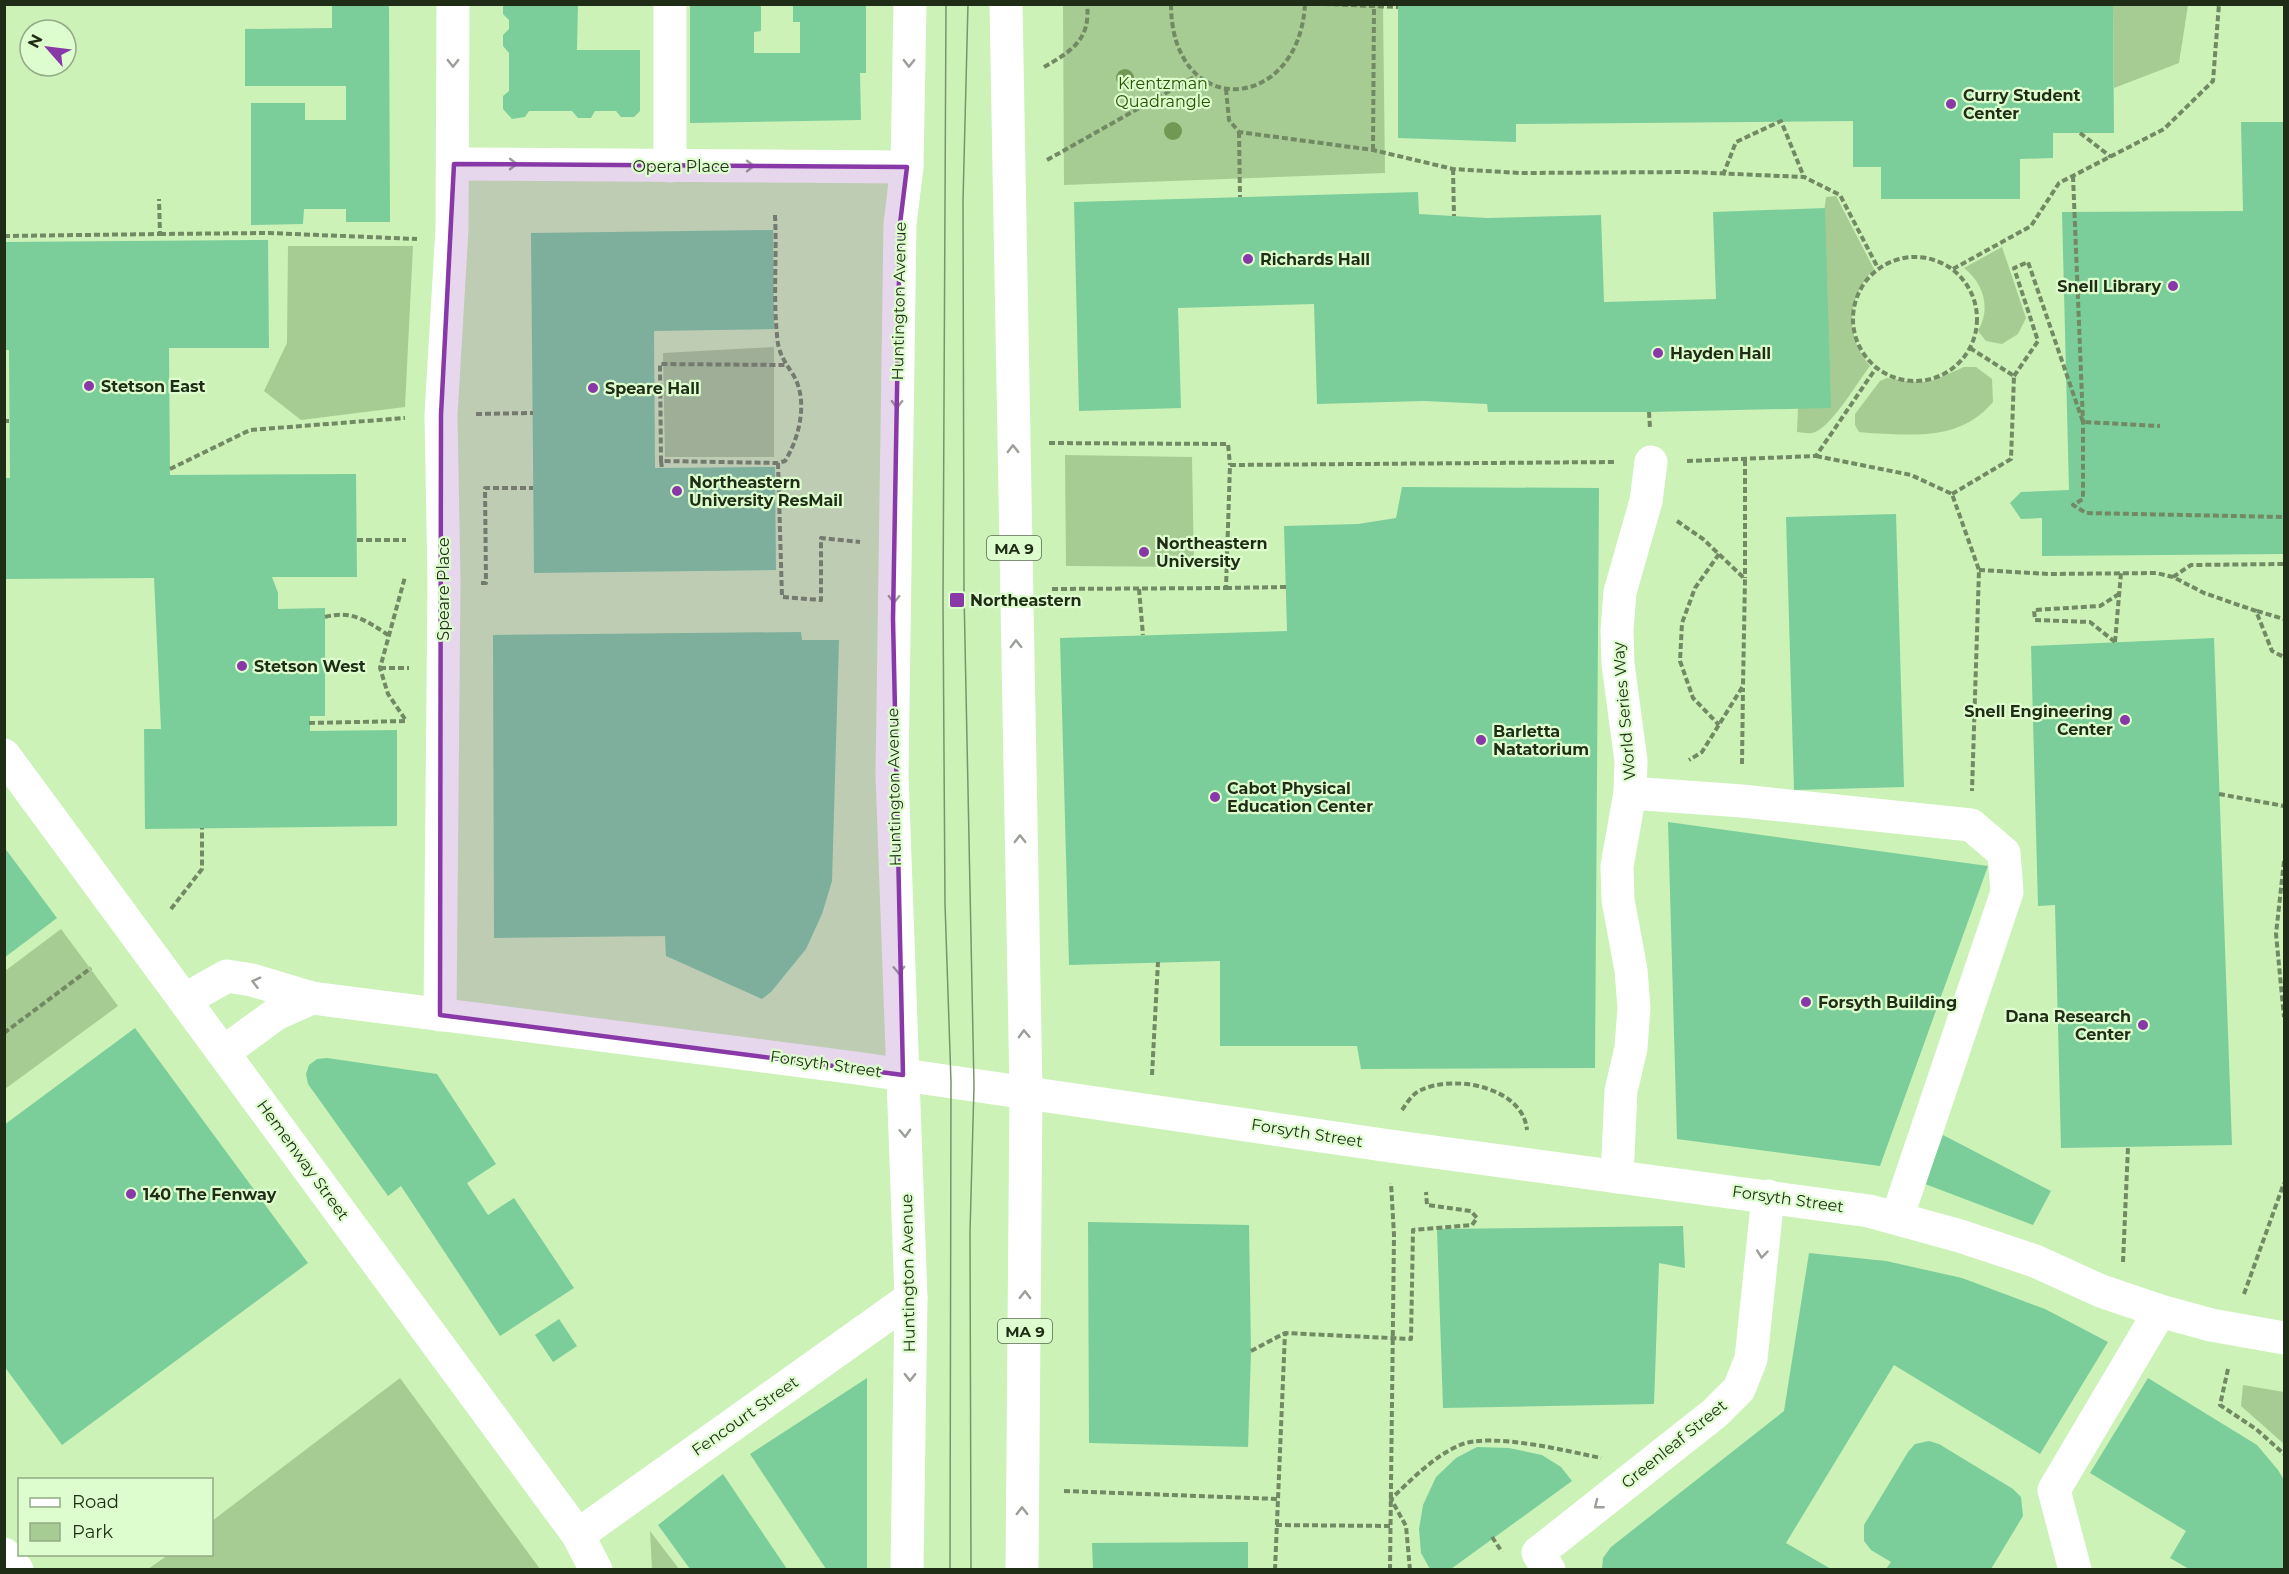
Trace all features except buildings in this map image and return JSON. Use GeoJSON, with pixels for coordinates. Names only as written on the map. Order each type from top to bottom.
{"type":"FeatureCollection","features":[{"type":"Feature","properties":{"kind":"street","name":"Speare Place"},"geometry":{"type":"LineString","coordinates":[[440,1015],[444,582],[441,415],[454,164],[453,4]]}},
{"type":"Feature","properties":{"kind":"street"},"geometry":{"type":"LineString","coordinates":[[669,4],[670,166]]}},
{"type":"Feature","properties":{"kind":"street","name":"Huntington Avenue"},"geometry":{"type":"LineString","coordinates":[[907,1569],[911,1298],[892,763],[900,224],[907,167],[910,4]]}},
{"type":"Feature","properties":{"kind":"street","name":"MA 9"},"geometry":{"type":"LineString","coordinates":[[1006,4],[1026,1092],[1022,1569]]}},
{"type":"Feature","properties":{"kind":"street","name":"Opera Place"},"geometry":{"type":"LineString","coordinates":[[454,164],[907,167]]}},
{"type":"Feature","properties":{"kind":"street","name":"World Series Way"},"geometry":{"type":"LineString","coordinates":[[1617,1177],[1621,1091],[1631,1048],[1634,1008],[1631,970],[1618,900],[1617,866],[1630,793],[1631,761],[1618,664],[1617,630],[1620,592],[1646,501],[1651,462]]}},
{"type":"Feature","properties":{"kind":"street","name":"Hemenway Street"},"geometry":{"type":"LineString","coordinates":[[4,755],[186,999],[578,1535],[596,1569]]}},
{"type":"Feature","properties":{"kind":"street"},"geometry":{"type":"LineString","coordinates":[[1630,793],[1742,801],[1971,825],[2004,853],[2007,892],[1897,1218]]}},
{"type":"Feature","properties":{"kind":"street","name":"Forsyth Street"},"geometry":{"type":"LineString","coordinates":[[186,999],[227,976],[252,980],[312,998],[903,1075],[1390,1146],[1869,1211],[1960,1236],[2034,1261],[2121,1298],[2160,1311],[2211,1325],[2284,1338]]}},
{"type":"Feature","properties":{"kind":"street"},"geometry":{"type":"LineString","coordinates":[[224,1052],[276,1014],[312,998]]}},
{"type":"Feature","properties":{"kind":"street","name":"Greenleaf Street"},"geometry":{"type":"LineString","coordinates":[[1544,1561],[1715,1413],[1739,1389],[1751,1359],[1768,1196]]}},
{"type":"Feature","properties":{"kind":"street","name":"Fencourt Street"},"geometry":{"type":"LineString","coordinates":[[578,1535],[911,1298]]}},
{"type":"Feature","properties":{"kind":"street"},"geometry":{"type":"LineString","coordinates":[[2074,1569],[2054,1490],[2160,1311]]}},
{"type":"Feature","properties":{"kind":"street"},"geometry":{"type":"LineString","coordinates":[[4,1554],[17,1569]]}},
{"type":"Feature","properties":{"kind":"path"},"geometry":{"type":"LineString","coordinates":[[1044,66],[1068,53],[1081,40],[1088,25],[1087,4]]}},
{"type":"Feature","properties":{"kind":"path"},"geometry":{"type":"LineString","coordinates":[[1171,4],[1174,33],[1182,56],[1196,76],[1209,85],[1226,89],[1250,88],[1269,79],[1285,65],[1304,25],[1305,4]]}},
{"type":"Feature","properties":{"kind":"path"},"geometry":{"type":"LineString","coordinates":[[1324,4],[1398,7]]}},
{"type":"Feature","properties":{"kind":"path"},"geometry":{"type":"LineString","coordinates":[[1953,269],[2031,226],[2059,183],[2164,129],[2213,81],[2219,4]]}},
{"type":"Feature","properties":{"kind":"path"},"geometry":{"type":"LineString","coordinates":[[1373,150],[1374,6]]}},
{"type":"Feature","properties":{"kind":"path"},"geometry":{"type":"LineString","coordinates":[[1047,160],[1196,76]]}},
{"type":"Feature","properties":{"kind":"path"},"geometry":{"type":"LineString","coordinates":[[1226,89],[1229,120],[1239,132],[1240,197]]}},
{"type":"Feature","properties":{"kind":"path"},"geometry":{"type":"LineString","coordinates":[[1723,175],[1736,142],[1781,121],[1804,177]]}},
{"type":"Feature","properties":{"kind":"path"},"geometry":{"type":"LineString","coordinates":[[1239,132],[1373,150],[1453,169],[1520,173],[1689,172],[1804,177],[1840,195],[1878,268]]}},
{"type":"Feature","properties":{"kind":"path"},"geometry":{"type":"LineString","coordinates":[[2080,133],[2111,157]]}},
{"type":"Feature","properties":{"kind":"path"},"geometry":{"type":"LineString","coordinates":[[1453,169],[1454,216]]}},
{"type":"Feature","properties":{"kind":"path"},"geometry":{"type":"LineString","coordinates":[[2073,176],[2083,422],[2083,499],[2073,505],[2086,513],[2284,517]]}},
{"type":"Feature","properties":{"kind":"path"},"geometry":{"type":"LineString","coordinates":[[159,199],[159,234]]}},
{"type":"Feature","properties":{"kind":"path"},"geometry":{"type":"LineString","coordinates":[[661,461],[778,463],[785,461],[796,441],[801,408],[796,383],[779,354],[776,333],[775,215]]}},
{"type":"Feature","properties":{"kind":"path"},"geometry":{"type":"LineString","coordinates":[[4,236],[269,233],[415,239],[452,229]]}},
{"type":"Feature","properties":{"kind":"path"},"geometry":{"type":"LineString","coordinates":[[1916,256],[1935,259],[1953,269],[1966,281],[1974,297],[1978,314],[1976,331],[1970,348],[1960,363],[1945,374],[1928,380],[1910,382],[1891,377],[1876,368],[1863,354],[1855,337],[1852,317],[1856,299],[1865,282],[1878,268],[1896,259],[1916,256]]}},
{"type":"Feature","properties":{"kind":"path"},"geometry":{"type":"LineString","coordinates":[[1952,494],[2011,459],[2014,376],[2038,340],[2014,267],[2028,262],[2083,422]]}},
{"type":"Feature","properties":{"kind":"path"},"geometry":{"type":"LineString","coordinates":[[1970,348],[2014,376]]}},
{"type":"Feature","properties":{"kind":"path"},"geometry":{"type":"LineString","coordinates":[[654,364],[785,365]]}},
{"type":"Feature","properties":{"kind":"path"},"geometry":{"type":"LineString","coordinates":[[660,364],[662,468]]}},
{"type":"Feature","properties":{"kind":"path"},"geometry":{"type":"LineString","coordinates":[[1816,456],[1876,368]]}},
{"type":"Feature","properties":{"kind":"path"},"geometry":{"type":"LineString","coordinates":[[170,469],[250,430],[441,415],[533,413]]}},
{"type":"Feature","properties":{"kind":"path"},"geometry":{"type":"LineString","coordinates":[[2083,422],[2160,426]]}},
{"type":"Feature","properties":{"kind":"path"},"geometry":{"type":"LineString","coordinates":[[1045,443],[1228,444],[1230,465],[1226,588]]}},
{"type":"Feature","properties":{"kind":"path"},"geometry":{"type":"LineString","coordinates":[[1230,465],[1651,462],[1816,456],[1911,475],[1952,494],[1979,570],[1971,825]]}},
{"type":"Feature","properties":{"kind":"path"},"geometry":{"type":"LineString","coordinates":[[1742,801],[1744,460]]}},
{"type":"Feature","properties":{"kind":"path"},"geometry":{"type":"LineString","coordinates":[[778,463],[782,597],[821,600],[821,538],[863,542]]}},
{"type":"Feature","properties":{"kind":"path"},"geometry":{"type":"LineString","coordinates":[[444,582],[486,583],[485,488],[533,488]]}},
{"type":"Feature","properties":{"kind":"path"},"geometry":{"type":"LineString","coordinates":[[1646,501],[1703,539],[1745,579]]}},
{"type":"Feature","properties":{"kind":"path"},"geometry":{"type":"LineString","coordinates":[[357,540],[406,539],[406,549]]}},
{"type":"Feature","properties":{"kind":"path"},"geometry":{"type":"LineString","coordinates":[[1719,554],[1695,588],[1682,623],[1680,661],[1693,698],[1719,725]]}},
{"type":"Feature","properties":{"kind":"path"},"geometry":{"type":"LineString","coordinates":[[2173,577],[2191,565],[2284,564]]}},
{"type":"Feature","properties":{"kind":"path"},"geometry":{"type":"LineString","coordinates":[[405,731],[405,719],[388,694],[380,668],[406,569]]}},
{"type":"Feature","properties":{"kind":"path"},"geometry":{"type":"LineString","coordinates":[[1979,570],[2049,574],[2156,573],[2173,577],[2187,586],[2284,619]]}},
{"type":"Feature","properties":{"kind":"path"},"geometry":{"type":"LineString","coordinates":[[2119,594],[2100,606],[2034,610],[2035,620],[2090,622],[2115,642],[2121,573]]}},
{"type":"Feature","properties":{"kind":"path"},"geometry":{"type":"LineString","coordinates":[[1045,589],[1286,587]]}},
{"type":"Feature","properties":{"kind":"path"},"geometry":{"type":"LineString","coordinates":[[1140,589],[1143,635]]}},
{"type":"Feature","properties":{"kind":"path"},"geometry":{"type":"LineString","coordinates":[[2256,611],[2272,651],[2284,657]]}},
{"type":"Feature","properties":{"kind":"path"},"geometry":{"type":"LineString","coordinates":[[325,617],[341,613],[363,618],[388,635]]}},
{"type":"Feature","properties":{"kind":"path"},"geometry":{"type":"LineString","coordinates":[[380,668],[417,668]]}},
{"type":"Feature","properties":{"kind":"path"},"geometry":{"type":"LineString","coordinates":[[1682,764],[1702,752],[1743,686]]}},
{"type":"Feature","properties":{"kind":"path"},"geometry":{"type":"LineString","coordinates":[[309,723],[405,719]]}},
{"type":"Feature","properties":{"kind":"path"},"geometry":{"type":"LineString","coordinates":[[2219,794],[2284,806]]}},
{"type":"Feature","properties":{"kind":"path"},"geometry":{"type":"LineString","coordinates":[[171,909],[202,869],[202,828]]}},
{"type":"Feature","properties":{"kind":"path"},"geometry":{"type":"LineString","coordinates":[[2284,861],[2276,933],[2284,1017]]}},
{"type":"Feature","properties":{"kind":"path"},"geometry":{"type":"LineString","coordinates":[[1152,1078],[1158,962]]}},
{"type":"Feature","properties":{"kind":"path"},"geometry":{"type":"LineString","coordinates":[[4,1033],[91,968]]}},
{"type":"Feature","properties":{"kind":"path"},"geometry":{"type":"LineString","coordinates":[[1401,1112],[1420,1090],[1443,1084],[1468,1084],[1513,1102],[1526,1117],[1527,1131]]}},
{"type":"Feature","properties":{"kind":"path"},"geometry":{"type":"LineString","coordinates":[[1390,1146],[1394,1235],[1390,1569]]}},
{"type":"Feature","properties":{"kind":"path"},"geometry":{"type":"LineString","coordinates":[[2121,1298],[2128,1147]]}},
{"type":"Feature","properties":{"kind":"path"},"geometry":{"type":"LineString","coordinates":[[2244,1294],[2284,1184]]}},
{"type":"Feature","properties":{"kind":"path"},"geometry":{"type":"LineString","coordinates":[[1251,1351],[1285,1333],[1411,1339],[1413,1230],[1472,1226],[1476,1222],[1475,1213],[1471,1211],[1427,1205],[1426,1192]]}},
{"type":"Feature","properties":{"kind":"path"},"geometry":{"type":"LineString","coordinates":[[1275,1569],[1285,1333]]}},
{"type":"Feature","properties":{"kind":"path"},"geometry":{"type":"LineString","coordinates":[[2228,1370],[2220,1405],[2256,1429],[2284,1454]]}},
{"type":"Feature","properties":{"kind":"path"},"geometry":{"type":"LineString","coordinates":[[1391,1499],[1422,1470],[1460,1445],[1484,1440],[1551,1448],[1607,1460]]}},
{"type":"Feature","properties":{"kind":"path"},"geometry":{"type":"LineString","coordinates":[[1064,1491],[1278,1499]]}},
{"type":"Feature","properties":{"kind":"path"},"geometry":{"type":"LineString","coordinates":[[1391,1499],[1406,1526],[1410,1569]]}},
{"type":"Feature","properties":{"kind":"path"},"geometry":{"type":"LineString","coordinates":[[1276,1525],[1391,1526]]}},
{"type":"Feature","properties":{"kind":"highlighted area"},"geometry":{"type":"Polygon","coordinates":[[[454,164],[907,167],[900,224],[893,619],[903,1075],[440,1015],[441,415],[454,164]]]}},
{"type":"Feature","properties":{"kind":"green space","name":"Krentzman Quadrangle"},"geometry":{"type":"Polygon","coordinates":[[[1063,5],[1383,5],[1385,173],[1064,185],[1063,5]]]}},
{"type":"Feature","properties":{"kind":"green space"},"geometry":{"type":"Polygon","coordinates":[[[2113,5],[2188,5],[2179,63],[2114,88],[2113,5]]]}},
{"type":"Feature","properties":{"kind":"green space"},"geometry":{"type":"Polygon","coordinates":[[[1836,196],[1874,269],[1858,292],[1852,317],[1856,342],[1870,366],[1827,424],[1812,433],[1797,432],[1798,409],[1826,197],[1836,196]]]}},
{"type":"Feature","properties":{"kind":"green space"},"geometry":{"type":"Polygon","coordinates":[[[288,246],[413,246],[405,407],[301,420],[264,391],[287,343],[288,246]]]}},
{"type":"Feature","properties":{"kind":"green space"},"geometry":{"type":"Polygon","coordinates":[[[2002,247],[2026,318],[2018,334],[2002,344],[1986,341],[1978,331],[1985,305],[1981,289],[1964,268],[2002,247]]]}},
{"type":"Feature","properties":{"kind":"green space"},"geometry":{"type":"Polygon","coordinates":[[[774,347],[774,457],[665,457],[663,353],[774,347]]]}},
{"type":"Feature","properties":{"kind":"green space"},"geometry":{"type":"Polygon","coordinates":[[[1964,367],[1976,367],[1992,379],[1993,402],[1980,415],[1966,424],[1936,433],[1859,432],[1855,425],[1855,414],[1880,381],[1887,378],[1927,382],[1964,367]]]}},
{"type":"Feature","properties":{"kind":"green space"},"geometry":{"type":"Polygon","coordinates":[[[1065,455],[1192,457],[1194,567],[1066,566],[1065,455]]]}},
{"type":"Feature","properties":{"kind":"green space"},"geometry":{"type":"Polygon","coordinates":[[[61,929],[118,1006],[5,1089],[5,971],[61,929]]]}},
{"type":"Feature","properties":{"kind":"green space"},"geometry":{"type":"Polygon","coordinates":[[[400,1378],[540,1569],[148,1569],[167,1556],[213,1556],[213,1520],[400,1378]]]}},
{"type":"Feature","properties":{"kind":"green space"},"geometry":{"type":"Polygon","coordinates":[[[2243,1385],[2284,1392],[2284,1444],[2241,1406],[2243,1385]]]}},
{"type":"Feature","properties":{"kind":"green space"},"geometry":{"type":"Polygon","coordinates":[[[650,1531],[679,1569],[652,1569],[650,1531]]]}},
{"type":"Feature","properties":{"kind":"tram line"},"geometry":{"type":"LineString","coordinates":[[946,4],[943,602],[945,904],[951,1082],[950,1570]]}},
{"type":"Feature","properties":{"kind":"tram line"},"geometry":{"type":"LineString","coordinates":[[968,4],[963,201],[964,592],[974,1086],[970,1232],[971,1570]]}},
{"type":"Feature","properties":{"kind":"place","name":"Curry Student Center"},"geometry":{"type":"Point","coordinates":[1951,104]}},
{"type":"Feature","properties":{"kind":"place","name":"Richards Hall"},"geometry":{"type":"Point","coordinates":[1248,259]}},
{"type":"Feature","properties":{"kind":"place","name":"Snell Library"},"geometry":{"type":"Point","coordinates":[2173,286]}},
{"type":"Feature","properties":{"kind":"place","name":"Hayden Hall"},"geometry":{"type":"Point","coordinates":[1658,353]}},
{"type":"Feature","properties":{"kind":"place","name":"Stetson East"},"geometry":{"type":"Point","coordinates":[89,386]}},
{"type":"Feature","properties":{"kind":"place","name":"Speare Hall"},"geometry":{"type":"Point","coordinates":[593,388]}},
{"type":"Feature","properties":{"kind":"place","name":"Northeastern University ResMail"},"geometry":{"type":"Point","coordinates":[677,491]}},
{"type":"Feature","properties":{"kind":"place","name":"Northeastern University"},"geometry":{"type":"Point","coordinates":[1144,552]}},
{"type":"Feature","properties":{"kind":"place","name":"Northeastern"},"geometry":{"type":"Point","coordinates":[957,600]}},
{"type":"Feature","properties":{"kind":"place","name":"Stetson West"},"geometry":{"type":"Point","coordinates":[242,666]}},
{"type":"Feature","properties":{"kind":"place","name":"Snell Engineering Center"},"geometry":{"type":"Point","coordinates":[2125,720]}},
{"type":"Feature","properties":{"kind":"place","name":"Barletta Natatorium"},"geometry":{"type":"Point","coordinates":[1481,740]}},
{"type":"Feature","properties":{"kind":"place","name":"Cabot Physical Education Center"},"geometry":{"type":"Point","coordinates":[1215,797]}},
{"type":"Feature","properties":{"kind":"place","name":"Forsyth Building"},"geometry":{"type":"Point","coordinates":[1806,1002]}},
{"type":"Feature","properties":{"kind":"place","name":"Dana Research Center"},"geometry":{"type":"Point","coordinates":[2143,1025]}},
{"type":"Feature","properties":{"kind":"place","name":"140 The Fenway"},"geometry":{"type":"Point","coordinates":[131,1194]}}]}
